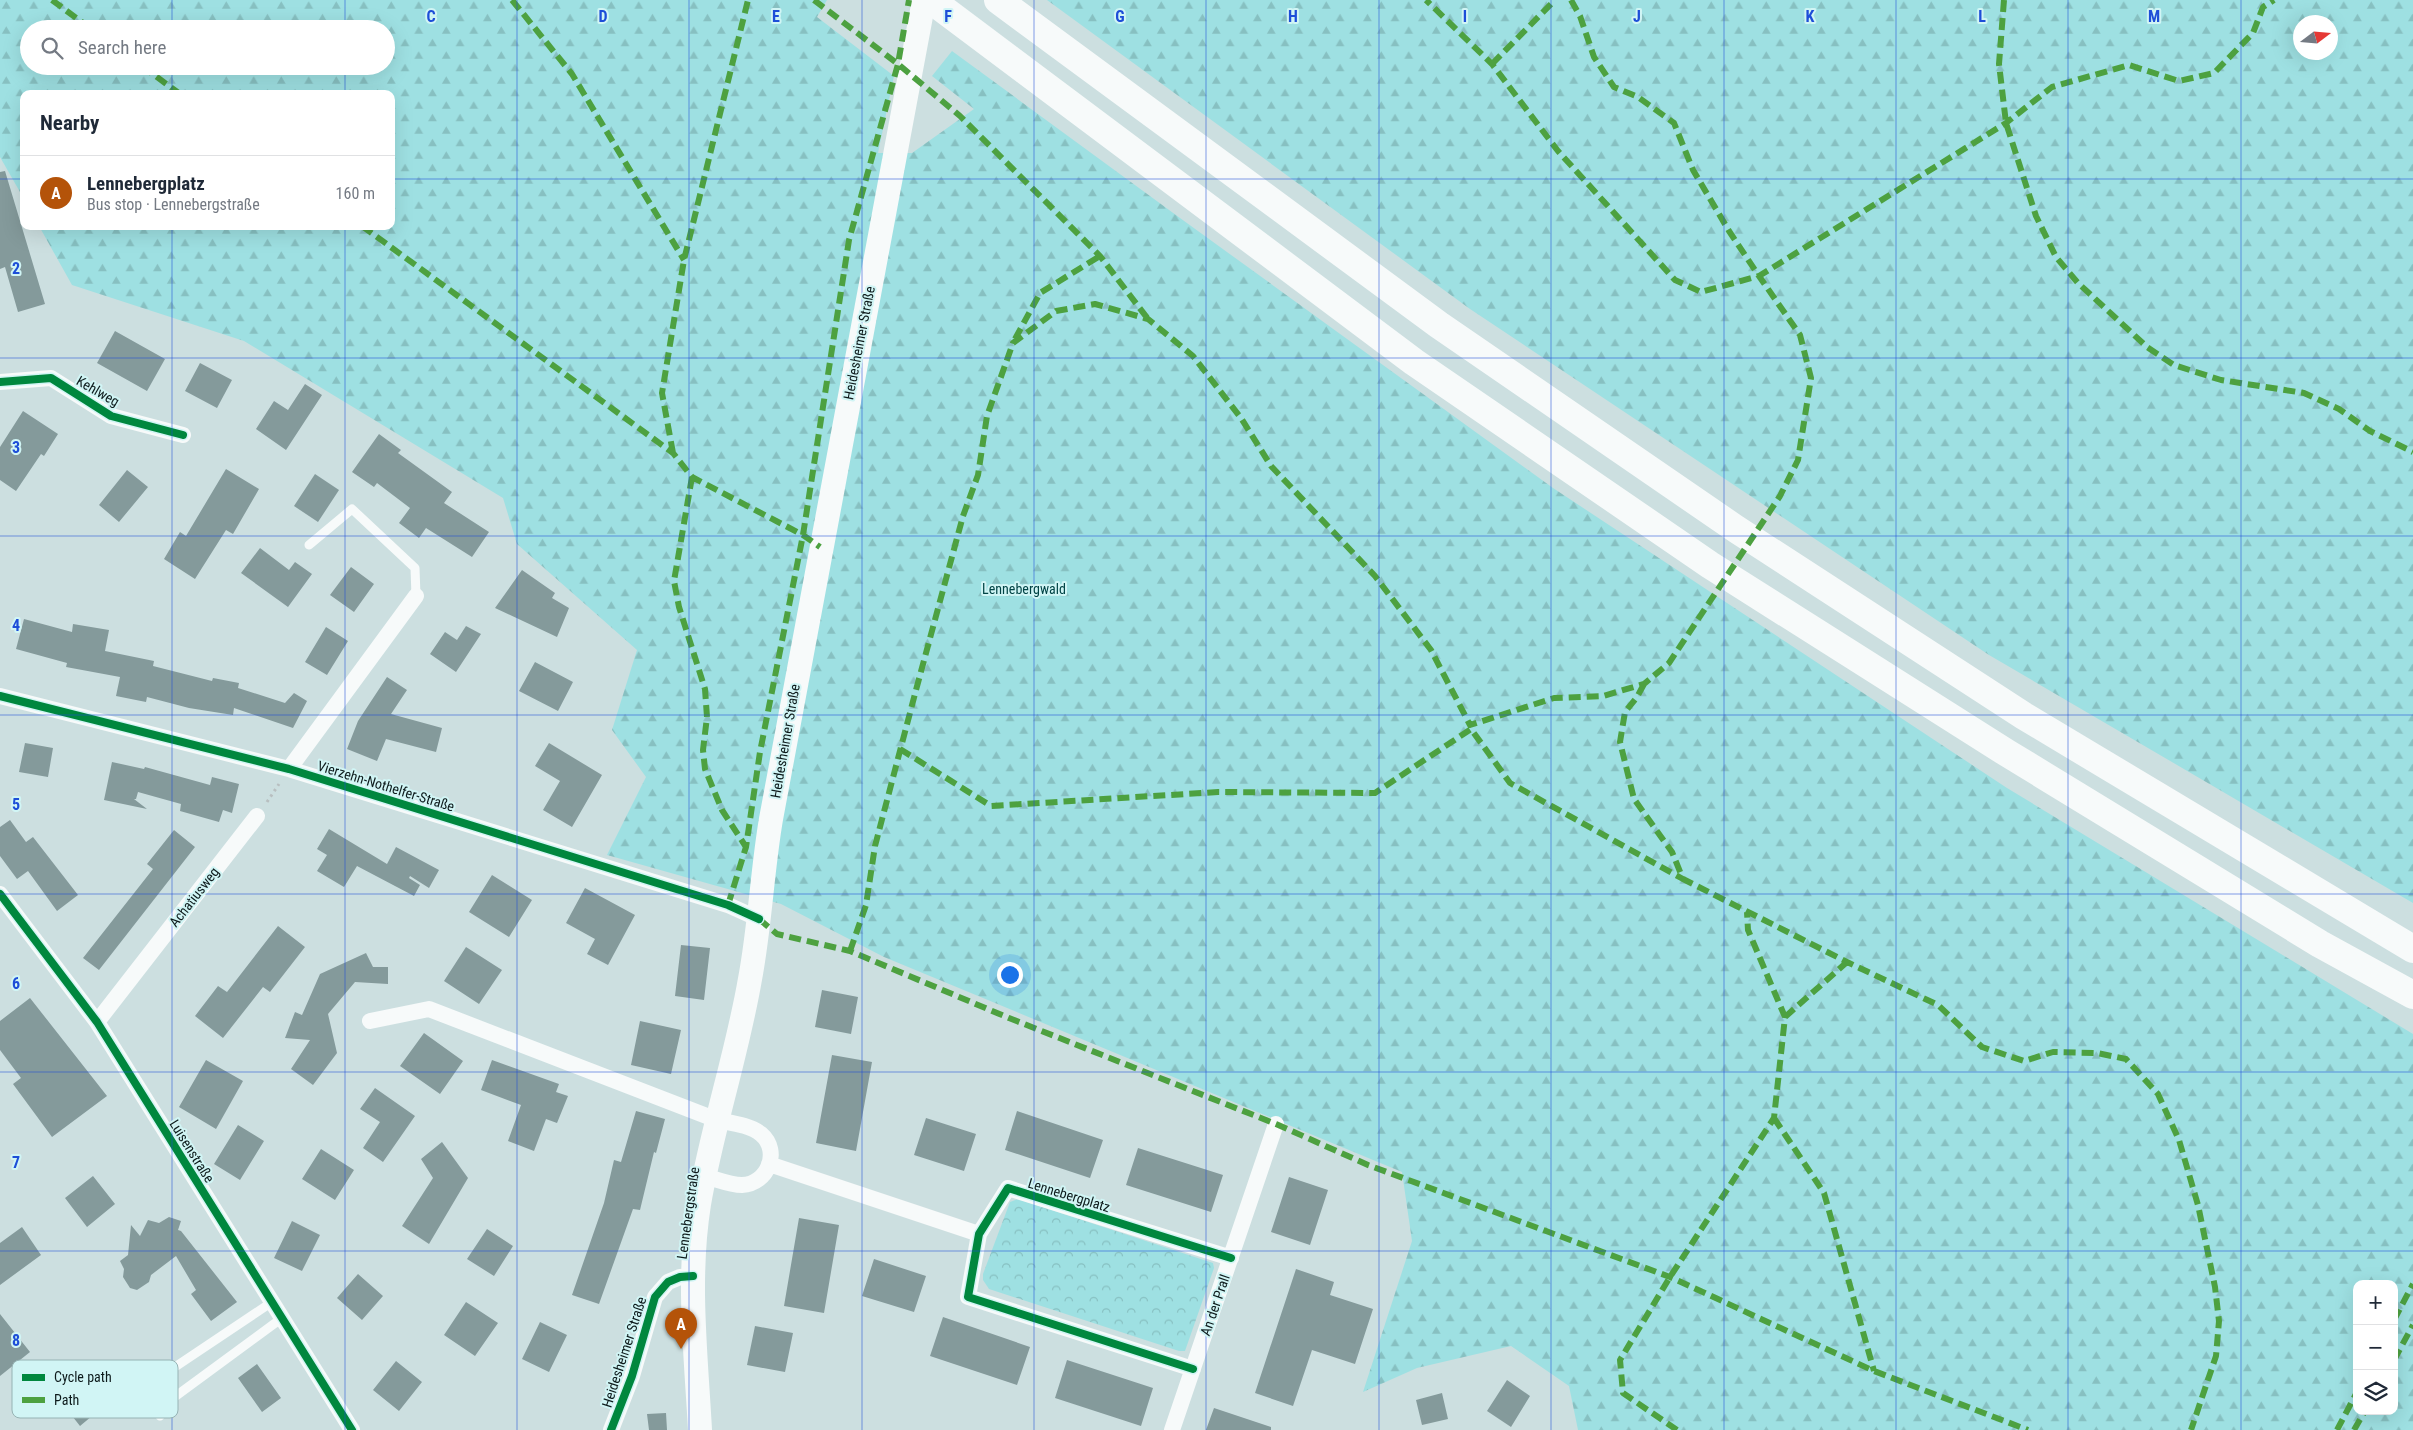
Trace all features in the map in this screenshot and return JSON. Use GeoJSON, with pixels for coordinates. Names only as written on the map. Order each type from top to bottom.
{"type":"FeatureCollection","features":[{"type":"Feature","properties":{"kind":"highway"},"geometry":{"type":"LineString","coordinates":[[998,0],[1439,325],[1736,529],[2024,716],[2413,949]]}},
{"type":"Feature","properties":{"kind":"highway"},"geometry":{"type":"LineString","coordinates":[[934,4],[1414,362],[1710,565],[2024,763],[2320,944],[2413,995]]}},
{"type":"Feature","properties":{"kind":"main road","name":"Heidesheimer Straße"},"geometry":{"type":"LineString","coordinates":[[717,1120],[748,992],[758,938],[758,919],[771,818],[934,4]]}},
{"type":"Feature","properties":{"kind":"main road","name":"Lennebergstraße"},"geometry":{"type":"LineString","coordinates":[[700,1430],[692,1276],[699,1205],[717,1120]]}},
{"type":"Feature","properties":{"kind":"street","name":"Kehlweg"},"geometry":{"type":"LineString","coordinates":[[0,382],[51,378],[111,416],[183,436]]}},
{"type":"Feature","properties":{"kind":"street","name":"Vierzehn-Nothelfer-Straße"},"geometry":{"type":"LineString","coordinates":[[289,769],[416,596]]}},
{"type":"Feature","properties":{"kind":"street","name":"Vierzehn-Nothelfer-Straße"},"geometry":{"type":"LineString","coordinates":[[0,696],[289,769],[728,905],[758,919]]}},
{"type":"Feature","properties":{"kind":"street","name":"Achatiusweg"},"geometry":{"type":"LineString","coordinates":[[97,1022],[257,816]]}},
{"type":"Feature","properties":{"kind":"street","name":"Luisenstraße"},"geometry":{"type":"LineString","coordinates":[[0,894],[97,1022],[352,1430]]}},
{"type":"Feature","properties":{"kind":"street"},"geometry":{"type":"LineString","coordinates":[[370,1021],[429,1009],[717,1120],[747,1128],[762,1135],[770,1150],[770,1164],[764,1174],[749,1184],[740,1185],[704,1176]]}},
{"type":"Feature","properties":{"kind":"street","name":"An der Prall"},"geometry":{"type":"LineString","coordinates":[[1172,1430],[1276,1124]]}},
{"type":"Feature","properties":{"kind":"street"},"geometry":{"type":"LineString","coordinates":[[770,1164],[980,1234]]}},
{"type":"Feature","properties":{"kind":"street","name":"Lennebergplatz"},"geometry":{"type":"LineString","coordinates":[[1193,1369],[968,1297],[980,1234],[1008,1188],[1231,1258]]}},
{"type":"Feature","properties":{"kind":"street","name":"Heidesheimer Straße"},"geometry":{"type":"LineString","coordinates":[[612,1430],[632,1376],[655,1297],[668,1282],[680,1277],[692,1276]]}},
{"type":"Feature","properties":{"kind":"lane"},"geometry":{"type":"LineString","coordinates":[[309,545],[352,509],[415,568],[416,596]]}},
{"type":"Feature","properties":{"kind":"lane"},"geometry":{"type":"LineString","coordinates":[[178,1365],[272,1302]]}},
{"type":"Feature","properties":{"kind":"lane"},"geometry":{"type":"LineString","coordinates":[[178,1394],[282,1318]]}},
{"type":"Feature","properties":{"kind":"path"},"geometry":{"type":"LineString","coordinates":[[257,816],[289,769]]}},
{"type":"Feature","properties":{"kind":"green space","name":"Lennebergwald"},"geometry":{"type":"Polygon","coordinates":[[[0,0],[827,0],[817,17],[894,76],[878,153],[912,153],[974,109],[932,76],[952,51],[1553,488],[2007,788],[2413,1034],[2413,1430],[1578,1430],[1569,1386],[1511,1346],[1417,1368],[1363,1392],[1412,1241],[1402,1172],[884,957],[781,904],[607,855],[646,777],[612,730],[637,650],[517,544],[503,498],[244,341],[72,285],[41,230],[395,230],[395,90],[20,90],[20,192],[0,157],[0,0]]]}},
{"type":"Feature","properties":{"kind":"green space"},"geometry":{"type":"Polygon","coordinates":[[[1047,0],[2413,0],[2413,903],[1989,655],[1470,309],[1047,0]]]}},
{"type":"Feature","properties":{"kind":"green space"},"geometry":{"type":"Polygon","coordinates":[[[1018,1199],[1213,1263],[1214,1268],[1185,1351],[1179,1351],[989,1289],[983,1280],[983,1274],[1010,1202],[1018,1199]]]}},
{"type":"Feature","properties":{"kind":"building"},"geometry":{"type":"Polygon","coordinates":[[[5,171],[20,221],[20,230],[23,230],[45,304],[18,312],[5,267],[0,269],[0,172],[5,171]]]}},
{"type":"Feature","properties":{"kind":"building"},"geometry":{"type":"Polygon","coordinates":[[[115,331],[165,359],[147,391],[97,363],[115,331]]]}},
{"type":"Feature","properties":{"kind":"building"},"geometry":{"type":"Polygon","coordinates":[[[200,363],[232,380],[217,408],[185,391],[200,363]]]}},
{"type":"Feature","properties":{"kind":"building"},"geometry":{"type":"Polygon","coordinates":[[[305,384],[322,395],[286,450],[256,429],[274,401],[288,410],[305,384]]]}},
{"type":"Feature","properties":{"kind":"building"},"geometry":{"type":"Polygon","coordinates":[[[23,411],[58,434],[44,456],[41,454],[16,491],[0,480],[0,447],[23,411]]]}},
{"type":"Feature","properties":{"kind":"building"},"geometry":{"type":"Polygon","coordinates":[[[379,434],[401,450],[398,453],[452,492],[444,503],[489,532],[472,557],[426,528],[419,538],[399,523],[410,508],[377,483],[374,487],[352,472],[379,434]]]}},
{"type":"Feature","properties":{"kind":"building"},"geometry":{"type":"Polygon","coordinates":[[[226,469],[259,489],[233,534],[226,530],[195,579],[164,559],[180,532],[186,536],[226,469]]]}},
{"type":"Feature","properties":{"kind":"building"},"geometry":{"type":"Polygon","coordinates":[[[127,470],[148,487],[119,522],[99,505],[127,470]]]}},
{"type":"Feature","properties":{"kind":"building"},"geometry":{"type":"Polygon","coordinates":[[[315,474],[339,490],[318,522],[294,506],[315,474]]]}},
{"type":"Feature","properties":{"kind":"building"},"geometry":{"type":"Polygon","coordinates":[[[260,548],[289,570],[295,562],[312,574],[288,607],[241,573],[260,548]]]}},
{"type":"Feature","properties":{"kind":"building"},"geometry":{"type":"Polygon","coordinates":[[[351,567],[374,584],[354,612],[330,595],[351,567]]]}},
{"type":"Feature","properties":{"kind":"building"},"geometry":{"type":"Polygon","coordinates":[[[522,570],[555,593],[552,598],[569,608],[557,637],[495,608],[522,570]]]}},
{"type":"Feature","properties":{"kind":"building"},"geometry":{"type":"Polygon","coordinates":[[[24,619],[72,632],[73,624],[109,630],[105,651],[154,661],[153,666],[212,681],[213,678],[239,683],[238,688],[285,703],[294,693],[307,701],[293,728],[234,708],[233,715],[189,708],[147,697],[146,702],[116,696],[120,677],[66,667],[67,663],[16,649],[24,619]]]}},
{"type":"Feature","properties":{"kind":"building"},"geometry":{"type":"Polygon","coordinates":[[[466,626],[481,634],[456,672],[430,654],[445,632],[457,640],[466,626]]]}},
{"type":"Feature","properties":{"kind":"building"},"geometry":{"type":"Polygon","coordinates":[[[326,627],[348,641],[327,675],[305,662],[326,627]]]}},
{"type":"Feature","properties":{"kind":"building"},"geometry":{"type":"Polygon","coordinates":[[[535,662],[573,682],[558,711],[519,691],[535,662]]]}},
{"type":"Feature","properties":{"kind":"building"},"geometry":{"type":"Polygon","coordinates":[[[387,677],[407,690],[391,714],[442,728],[436,752],[386,739],[377,761],[347,749],[358,721],[387,677]]]}},
{"type":"Feature","properties":{"kind":"building"},"geometry":{"type":"Polygon","coordinates":[[[25,743],[53,748],[48,777],[19,772],[25,743]]]}},
{"type":"Feature","properties":{"kind":"building"},"geometry":{"type":"Polygon","coordinates":[[[549,743],[602,775],[572,827],[543,810],[560,781],[535,766],[549,743]]]}},
{"type":"Feature","properties":{"kind":"building"},"geometry":{"type":"Polygon","coordinates":[[[112,762],[144,769],[145,767],[210,785],[212,777],[239,784],[232,813],[223,810],[219,822],[180,811],[181,804],[138,792],[136,799],[134,799],[147,809],[104,800],[112,762]]]}},
{"type":"Feature","properties":{"kind":"building"},"geometry":{"type":"Polygon","coordinates":[[[10,820],[26,842],[33,837],[78,895],[57,911],[28,871],[17,879],[0,856],[0,827],[10,820]]]}},
{"type":"Feature","properties":{"kind":"building"},"geometry":{"type":"Polygon","coordinates":[[[329,829],[387,864],[396,847],[439,870],[429,888],[410,876],[409,878],[420,885],[414,896],[357,866],[344,887],[317,871],[327,855],[317,849],[329,829]]]}},
{"type":"Feature","properties":{"kind":"building"},"geometry":{"type":"Polygon","coordinates":[[[174,830],[195,847],[99,970],[83,958],[153,869],[147,864],[174,830]]]}},
{"type":"Feature","properties":{"kind":"building"},"geometry":{"type":"Polygon","coordinates":[[[492,875],[532,900],[509,937],[469,912],[492,875]]]}},
{"type":"Feature","properties":{"kind":"building"},"geometry":{"type":"Polygon","coordinates":[[[585,888],[635,915],[608,965],[587,954],[595,939],[566,923],[585,888]]]}},
{"type":"Feature","properties":{"kind":"building"},"geometry":{"type":"Polygon","coordinates":[[[278,926],[305,947],[270,992],[263,987],[223,1038],[195,1016],[218,986],[227,992],[278,926]]]}},
{"type":"Feature","properties":{"kind":"building"},"geometry":{"type":"Polygon","coordinates":[[[681,945],[710,948],[704,1000],[675,996],[681,945]]]}},
{"type":"Feature","properties":{"kind":"building"},"geometry":{"type":"Polygon","coordinates":[[[466,947],[502,970],[479,1004],[444,981],[466,947]]]}},
{"type":"Feature","properties":{"kind":"building"},"geometry":{"type":"Polygon","coordinates":[[[366,953],[373,967],[388,967],[388,984],[355,982],[328,1014],[337,1053],[313,1085],[291,1069],[310,1040],[285,1038],[295,1012],[302,1015],[320,974],[366,953]]]}},
{"type":"Feature","properties":{"kind":"building"},"geometry":{"type":"Polygon","coordinates":[[[822,990],[858,997],[851,1034],[815,1027],[822,990]]]}},
{"type":"Feature","properties":{"kind":"building"},"geometry":{"type":"Polygon","coordinates":[[[30,998],[107,1096],[52,1137],[13,1084],[21,1078],[0,1050],[0,1021],[30,998]]]}},
{"type":"Feature","properties":{"kind":"building"},"geometry":{"type":"Polygon","coordinates":[[[640,1021],[681,1030],[671,1074],[631,1065],[640,1021]]]}},
{"type":"Feature","properties":{"kind":"building"},"geometry":{"type":"Polygon","coordinates":[[[424,1033],[463,1061],[440,1094],[400,1066],[424,1033]]]}},
{"type":"Feature","properties":{"kind":"building"},"geometry":{"type":"Polygon","coordinates":[[[832,1055],[872,1062],[856,1151],[816,1143],[832,1055]]]}},
{"type":"Feature","properties":{"kind":"building"},"geometry":{"type":"Polygon","coordinates":[[[206,1060],[243,1081],[216,1129],[179,1107],[206,1060]]]}},
{"type":"Feature","properties":{"kind":"building"},"geometry":{"type":"Polygon","coordinates":[[[492,1060],[559,1084],[556,1092],[568,1096],[557,1123],[546,1119],[534,1151],[508,1141],[521,1105],[481,1090],[492,1060]]]}},
{"type":"Feature","properties":{"kind":"building"},"geometry":{"type":"Polygon","coordinates":[[[375,1088],[415,1116],[383,1162],[363,1148],[380,1122],[360,1109],[375,1088]]]}},
{"type":"Feature","properties":{"kind":"building"},"geometry":{"type":"Polygon","coordinates":[[[636,1111],[665,1119],[656,1153],[654,1152],[640,1210],[633,1209],[599,1304],[572,1295],[604,1203],[614,1160],[621,1162],[636,1111]]]}},
{"type":"Feature","properties":{"kind":"building"},"geometry":{"type":"Polygon","coordinates":[[[1017,1111],[1103,1140],[1090,1178],[1005,1150],[1017,1111]]]}},
{"type":"Feature","properties":{"kind":"building"},"geometry":{"type":"Polygon","coordinates":[[[926,1118],[976,1134],[964,1171],[914,1155],[926,1118]]]}},
{"type":"Feature","properties":{"kind":"building"},"geometry":{"type":"Polygon","coordinates":[[[238,1125],[264,1141],[240,1180],[214,1164],[238,1125]]]}},
{"type":"Feature","properties":{"kind":"building"},"geometry":{"type":"Polygon","coordinates":[[[442,1142],[468,1178],[429,1244],[402,1226],[433,1178],[421,1159],[442,1142]]]}},
{"type":"Feature","properties":{"kind":"building"},"geometry":{"type":"Polygon","coordinates":[[[1138,1148],[1223,1175],[1211,1212],[1126,1185],[1138,1148]]]}},
{"type":"Feature","properties":{"kind":"building"},"geometry":{"type":"Polygon","coordinates":[[[321,1149],[354,1170],[335,1200],[302,1179],[321,1149]]]}},
{"type":"Feature","properties":{"kind":"building"},"geometry":{"type":"Polygon","coordinates":[[[93,1176],[115,1204],[87,1227],[65,1198],[93,1176]]]}},
{"type":"Feature","properties":{"kind":"building"},"geometry":{"type":"Polygon","coordinates":[[[1289,1177],[1328,1190],[1310,1245],[1271,1232],[1289,1177]]]}},
{"type":"Feature","properties":{"kind":"building"},"geometry":{"type":"Polygon","coordinates":[[[169,1217],[181,1221],[178,1230],[181,1231],[237,1302],[211,1321],[191,1294],[196,1290],[176,1256],[151,1275],[149,1282],[137,1290],[130,1288],[123,1277],[124,1269],[120,1261],[128,1255],[131,1225],[140,1236],[148,1220],[159,1223],[169,1217]]]}},
{"type":"Feature","properties":{"kind":"building"},"geometry":{"type":"Polygon","coordinates":[[[799,1218],[839,1225],[824,1313],[784,1306],[799,1218]]]}},
{"type":"Feature","properties":{"kind":"building"},"geometry":{"type":"Polygon","coordinates":[[[292,1221],[320,1235],[302,1271],[274,1258],[292,1221]]]}},
{"type":"Feature","properties":{"kind":"building"},"geometry":{"type":"Polygon","coordinates":[[[22,1227],[41,1255],[0,1285],[0,1243],[22,1227]]]}},
{"type":"Feature","properties":{"kind":"building"},"geometry":{"type":"Polygon","coordinates":[[[487,1229],[513,1246],[494,1276],[467,1259],[487,1229]]]}},
{"type":"Feature","properties":{"kind":"building"},"geometry":{"type":"Polygon","coordinates":[[[874,1259],[926,1276],[914,1312],[862,1296],[874,1259]]]}},
{"type":"Feature","properties":{"kind":"building"},"geometry":{"type":"Polygon","coordinates":[[[1296,1269],[1334,1282],[1330,1295],[1373,1309],[1355,1364],[1312,1350],[1293,1406],[1255,1393],[1296,1269]]]}},
{"type":"Feature","properties":{"kind":"building"},"geometry":{"type":"Polygon","coordinates":[[[358,1274],[383,1296],[362,1320],[337,1298],[358,1274]]]}},
{"type":"Feature","properties":{"kind":"building"},"geometry":{"type":"Polygon","coordinates":[[[466,1302],[498,1323],[475,1356],[444,1335],[466,1302]]]}},
{"type":"Feature","properties":{"kind":"building"},"geometry":{"type":"Polygon","coordinates":[[[0,1314],[30,1352],[20,1360],[12,1360],[12,1366],[0,1376],[0,1314]]]}},
{"type":"Feature","properties":{"kind":"building"},"geometry":{"type":"Polygon","coordinates":[[[943,1317],[1030,1347],[1017,1385],[930,1356],[943,1317]]]}},
{"type":"Feature","properties":{"kind":"building"},"geometry":{"type":"Polygon","coordinates":[[[540,1322],[567,1335],[549,1372],[522,1359],[540,1322]]]}},
{"type":"Feature","properties":{"kind":"building"},"geometry":{"type":"Polygon","coordinates":[[[755,1326],[793,1333],[785,1372],[747,1365],[755,1326]]]}},
{"type":"Feature","properties":{"kind":"building"},"geometry":{"type":"Polygon","coordinates":[[[1067,1360],[1153,1388],[1141,1426],[1055,1398],[1067,1360]]]}},
{"type":"Feature","properties":{"kind":"building"},"geometry":{"type":"Polygon","coordinates":[[[396,1361],[422,1382],[399,1411],[373,1390],[396,1361]]]}},
{"type":"Feature","properties":{"kind":"building"},"geometry":{"type":"Polygon","coordinates":[[[257,1364],[281,1398],[262,1412],[238,1378],[257,1364]]]}},
{"type":"Feature","properties":{"kind":"building"},"geometry":{"type":"Polygon","coordinates":[[[1507,1380],[1530,1396],[1511,1427],[1487,1411],[1507,1380]]]}},
{"type":"Feature","properties":{"kind":"building"},"geometry":{"type":"Polygon","coordinates":[[[1442,1393],[1448,1419],[1422,1425],[1416,1400],[1442,1393]]]}},
{"type":"Feature","properties":{"kind":"building"},"geometry":{"type":"Polygon","coordinates":[[[1214,1408],[1271,1427],[1271,1430],[1206,1430],[1214,1408]]]}},
{"type":"Feature","properties":{"kind":"building"},"geometry":{"type":"Polygon","coordinates":[[[666,1413],[667,1430],[649,1430],[647,1414],[666,1413]]]}},
{"type":"Feature","properties":{"kind":"building"},"geometry":{"type":"Polygon","coordinates":[[[74,1418],[90,1418],[80,1426],[74,1418]]]}},
{"type":"Feature","properties":{"kind":"marked path"},"geometry":{"type":"LineString","coordinates":[[52,0],[79,20]]}},
{"type":"Feature","properties":{"kind":"marked path"},"geometry":{"type":"LineString","coordinates":[[512,0],[572,74],[684,260]]}},
{"type":"Feature","properties":{"kind":"marked path"},"geometry":{"type":"LineString","coordinates":[[673,453],[662,393],[684,260],[748,0]]}},
{"type":"Feature","properties":{"kind":"marked path"},"geometry":{"type":"LineString","coordinates":[[814,0],[898,64],[960,116],[1100,256],[1148,319]]}},
{"type":"Feature","properties":{"kind":"marked path"},"geometry":{"type":"LineString","coordinates":[[728,905],[746,847],[760,752],[803,535],[849,240],[898,64],[909,0]]}},
{"type":"Feature","properties":{"kind":"marked path"},"geometry":{"type":"LineString","coordinates":[[850,951],[866,905],[875,846],[916,690],[963,516],[978,475],[987,416],[1013,343],[1056,311],[1095,304],[1148,319],[1193,356],[1241,418],[1271,466],[1375,576],[1431,650],[1470,725],[1554,698],[1603,696],[1644,684],[1669,663],[1780,496],[1798,460],[1811,378],[1800,335],[1759,276],[1701,292],[1675,280],[1558,151],[1492,64],[1426,0]]}},
{"type":"Feature","properties":{"kind":"marked path"},"geometry":{"type":"LineString","coordinates":[[1492,64],[1555,0]]}},
{"type":"Feature","properties":{"kind":"marked path"},"geometry":{"type":"LineString","coordinates":[[1571,0],[1580,16],[1594,57],[1614,87],[1638,97],[1674,123],[1693,170],[1729,231],[1759,276],[2006,123],[2052,87],[2129,65],[2179,81],[2214,73],[2253,33],[2263,7],[2274,0]]}},
{"type":"Feature","properties":{"kind":"marked path"},"geometry":{"type":"LineString","coordinates":[[2004,0],[1999,64],[2006,123],[2036,216],[2056,257],[2078,283],[2147,347],[2174,365],[2221,380],[2304,393],[2339,409],[2370,431],[2413,452]]}},
{"type":"Feature","properties":{"kind":"marked path"},"geometry":{"type":"LineString","coordinates":[[154,75],[175,90]]}},
{"type":"Feature","properties":{"kind":"marked path"},"geometry":{"type":"LineString","coordinates":[[367,230],[673,453],[692,477],[803,535],[820,547]]}},
{"type":"Feature","properties":{"kind":"marked path"},"geometry":{"type":"LineString","coordinates":[[1015,339],[1040,293],[1100,256]]}},
{"type":"Feature","properties":{"kind":"marked path"},"geometry":{"type":"LineString","coordinates":[[692,477],[674,581],[679,607],[705,689],[707,717],[703,750],[705,769],[722,810],[746,847]]}},
{"type":"Feature","properties":{"kind":"marked path"},"geometry":{"type":"LineString","coordinates":[[1644,684],[1637,697],[1625,712],[1620,742],[1634,799],[1672,852],[1683,879],[1847,962],[1938,1005],[1982,1047],[2024,1061],[2053,1052],[2097,1053],[2126,1059],[2158,1094],[2179,1140],[2198,1205],[2215,1287],[2219,1321],[2216,1356],[2191,1430]]}},
{"type":"Feature","properties":{"kind":"marked path"},"geometry":{"type":"LineString","coordinates":[[900,749],[991,806],[1218,792],[1375,793],[1471,729],[1510,783],[1683,879]]}},
{"type":"Feature","properties":{"kind":"marked path"},"geometry":{"type":"LineString","coordinates":[[1677,1430],[1623,1393],[1620,1360],[1670,1277],[1774,1118],[1785,1017],[1748,930],[1747,912]]}},
{"type":"Feature","properties":{"kind":"marked path"},"geometry":{"type":"LineString","coordinates":[[759,919],[777,934],[850,951],[1009,1018],[1276,1124],[1368,1165],[1670,1277],[1874,1371],[2028,1430]]}},
{"type":"Feature","properties":{"kind":"marked path"},"geometry":{"type":"LineString","coordinates":[[1785,1017],[1847,962]]}},
{"type":"Feature","properties":{"kind":"marked path"},"geometry":{"type":"LineString","coordinates":[[1774,1118],[1824,1193],[1874,1371]]}},
{"type":"Feature","properties":{"kind":"marked path"},"geometry":{"type":"LineString","coordinates":[[2398,1312],[2413,1284]]}},
{"type":"Feature","properties":{"kind":"marked path"},"geometry":{"type":"LineString","coordinates":[[2398,1353],[2413,1325]]}},
{"type":"Feature","properties":{"kind":"marked path"},"geometry":{"type":"LineString","coordinates":[[2337,1430],[2353,1400]]}},
{"type":"Feature","properties":{"kind":"marked path"},"geometry":{"type":"LineString","coordinates":[[2354,1430],[2363,1415]]}},
{"type":"Feature","properties":{"kind":"cycle path"},"geometry":{"type":"LineString","coordinates":[[0,382],[51,378],[111,416],[183,435]]}},
{"type":"Feature","properties":{"kind":"cycle path"},"geometry":{"type":"LineString","coordinates":[[0,696],[289,769],[728,905],[759,919]]}},
{"type":"Feature","properties":{"kind":"cycle path"},"geometry":{"type":"LineString","coordinates":[[0,894],[97,1022],[352,1430]]}},
{"type":"Feature","properties":{"kind":"cycle path"},"geometry":{"type":"LineString","coordinates":[[1193,1369],[968,1297],[979,1234],[1008,1188],[1231,1258]]}},
{"type":"Feature","properties":{"kind":"cycle path"},"geometry":{"type":"LineString","coordinates":[[611,1430],[632,1376],[655,1297],[668,1282],[680,1277],[693,1276]]}},
{"type":"Feature","properties":{"kind":"place","name":"Lennebergplatz"},"geometry":{"type":"Point","coordinates":[681,1349]}}]}
